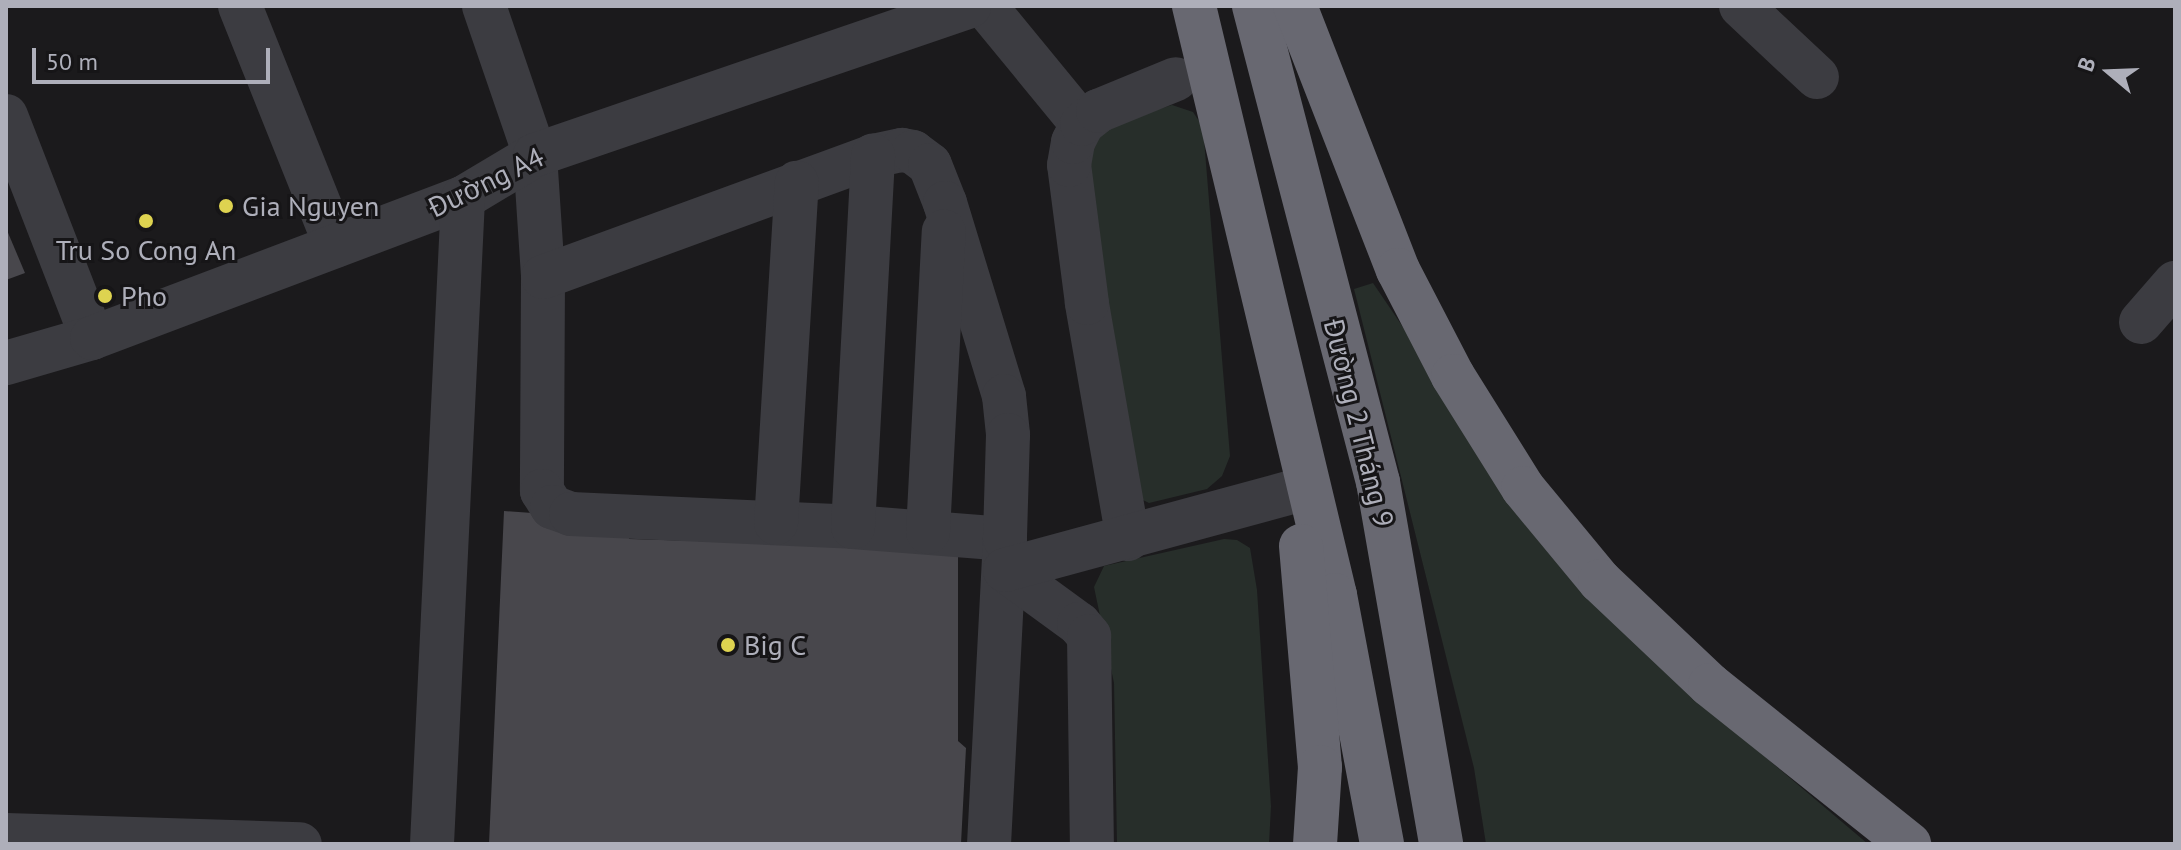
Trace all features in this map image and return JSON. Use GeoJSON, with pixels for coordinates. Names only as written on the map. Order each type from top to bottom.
{"type":"FeatureCollection","features":[{"type":"Feature","properties":{"kind":"highway"},"geometry":{"type":"LineString","coordinates":[[1194,6],[1335,595],[1382,844]]}},
{"type":"Feature","properties":{"kind":"highway","name":"Đường 2 Tháng 9"},"geometry":{"type":"LineString","coordinates":[[1254,6],[1378,482],[1441,844]]}},
{"type":"Feature","properties":{"kind":"highway"},"geometry":{"type":"LineString","coordinates":[[1295,6],[1398,270],[1453,376],[1523,488],[1600,581],[1710,685],[1909,844]]}},
{"type":"Feature","properties":{"kind":"highway"},"geometry":{"type":"LineString","coordinates":[[1245,225],[1296,491],[1320,767],[1315,844]]}},
{"type":"Feature","properties":{"kind":"street"},"geometry":{"type":"LineString","coordinates":[[240,6],[336,246]]}},
{"type":"Feature","properties":{"kind":"street"},"geometry":{"type":"LineString","coordinates":[[484,6],[535,155],[543,277],[542,491],[552,507],[571,514],[928,532],[1005,554],[1128,539],[1296,491]]}},
{"type":"Feature","properties":{"kind":"street","name":"Đường A4"},"geometry":{"type":"LineString","coordinates":[[6,363],[92,338],[463,198],[535,155],[969,6]]}},
{"type":"Feature","properties":{"kind":"street"},"geometry":{"type":"LineString","coordinates":[[985,6],[1082,124]]}},
{"type":"Feature","properties":{"kind":"street"},"geometry":{"type":"LineString","coordinates":[[1741,6],[1817,77]]}},
{"type":"Feature","properties":{"kind":"street"},"geometry":{"type":"LineString","coordinates":[[1128,539],[1087,303],[1069,165],[1073,142],[1082,124],[1098,111],[1176,79]]}},
{"type":"Feature","properties":{"kind":"street"},"geometry":{"type":"LineString","coordinates":[[6,116],[92,338]]}},
{"type":"Feature","properties":{"kind":"street"},"geometry":{"type":"LineString","coordinates":[[543,277],[873,156],[902,150],[930,165],[945,203],[1004,396],[1008,435],[1005,554],[989,844]]}},
{"type":"Feature","properties":{"kind":"street"},"geometry":{"type":"LineString","coordinates":[[853,527],[873,156]]}},
{"type":"Feature","properties":{"kind":"street"},"geometry":{"type":"LineString","coordinates":[[776,523],[797,183]]}},
{"type":"Feature","properties":{"kind":"street"},"geometry":{"type":"LineString","coordinates":[[432,844],[463,198]]}},
{"type":"Feature","properties":{"kind":"street"},"geometry":{"type":"LineString","coordinates":[[928,532],[945,203]]}},
{"type":"Feature","properties":{"kind":"street"},"geometry":{"type":"LineString","coordinates":[[2141,322],[2175,283]]}},
{"type":"Feature","properties":{"kind":"street"},"geometry":{"type":"LineString","coordinates":[[1005,554],[1089,636],[1092,844]]}},
{"type":"Feature","properties":{"kind":"street"},"geometry":{"type":"LineString","coordinates":[[6,835],[300,844]]}},
{"type":"Feature","properties":{"kind":"shaded area"},"geometry":{"type":"Polygon","coordinates":[[[1172,105],[1193,112],[1203,127],[1230,456],[1222,476],[1207,489],[1149,503],[1137,497],[1083,171],[1105,126],[1172,105]]]}},
{"type":"Feature","properties":{"kind":"shaded area"},"geometry":{"type":"Polygon","coordinates":[[[1373,283],[1515,492],[1744,739],[1868,844],[1486,844],[1474,768],[1354,289],[1373,283]]]}},
{"type":"Feature","properties":{"kind":"shaded area"},"geometry":{"type":"Polygon","coordinates":[[[1224,539],[1237,540],[1250,548],[1257,590],[1271,806],[1269,844],[1117,844],[1114,683],[1094,587],[1104,566],[1224,539]]]}},
{"type":"Feature","properties":{"kind":"building"},"geometry":{"type":"Polygon","coordinates":[[[6,228],[25,273],[6,280],[6,228]]]}},
{"type":"Feature","properties":{"kind":"building","name":"Big C"},"geometry":{"type":"Polygon","coordinates":[[[504,511],[630,520],[629,539],[958,549],[958,741],[966,748],[961,844],[489,844],[504,511]]]}},
{"type":"Feature","properties":{"kind":"place","name":"Gia Nguyen"},"geometry":{"type":"Point","coordinates":[226,206]}},
{"type":"Feature","properties":{"kind":"place","name":"Tru So Cong An"},"geometry":{"type":"Point","coordinates":[146,221]}},
{"type":"Feature","properties":{"kind":"place","name":"Pho"},"geometry":{"type":"Point","coordinates":[105,296]}},
{"type":"Feature","properties":{"kind":"place","name":"Big C"},"geometry":{"type":"Point","coordinates":[728,645]}}]}
